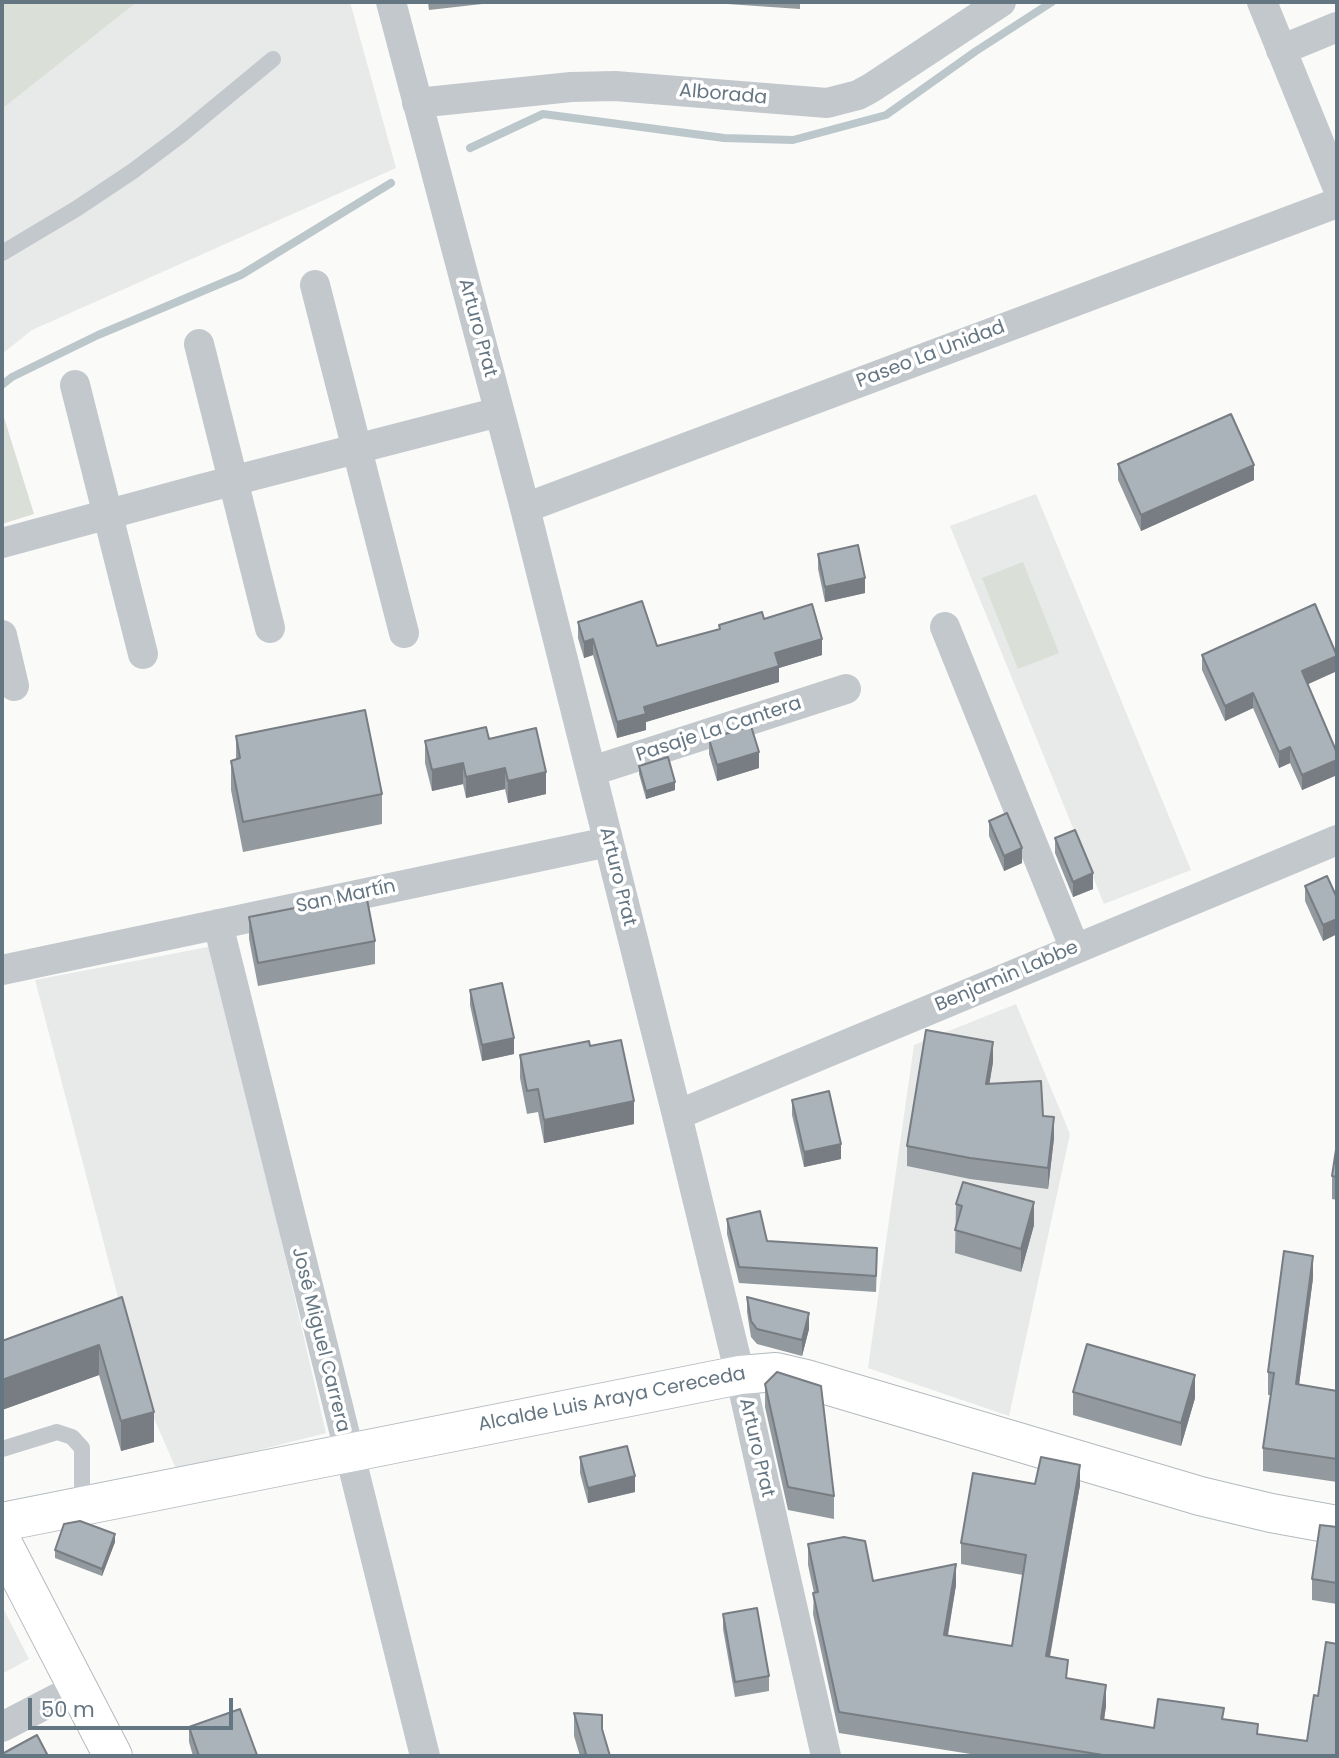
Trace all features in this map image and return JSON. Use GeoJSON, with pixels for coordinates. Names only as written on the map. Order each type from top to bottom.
{"type":"FeatureCollection","features":[{"type":"Feature","properties":{"kind":"main road","name":"Alcalde Luis Araya Cereceda"},"geometry":{"type":"LineString","coordinates":[[2,1522],[347,1451],[740,1375],[776,1373],[791,1375],[1200,1496],[1337,1525]]}},
{"type":"Feature","properties":{"kind":"main road"},"geometry":{"type":"LineString","coordinates":[[2,1542],[113,1756]]}},
{"type":"Feature","properties":{"kind":"street","name":"Arturo Prat"},"geometry":{"type":"LineString","coordinates":[[391,2],[592,771],[740,1375],[826,1756]]}},
{"type":"Feature","properties":{"kind":"street","name":"Alborada"},"geometry":{"type":"LineString","coordinates":[[417,103],[571,87],[615,86],[811,103],[835,102],[858,96],[1001,2]]}},
{"type":"Feature","properties":{"kind":"street"},"geometry":{"type":"LineString","coordinates":[[1262,2],[1337,186]]}},
{"type":"Feature","properties":{"kind":"street"},"geometry":{"type":"LineString","coordinates":[[1281,50],[1337,27]]}},
{"type":"Feature","properties":{"kind":"street","name":"Paseo La Unidad"},"geometry":{"type":"LineString","coordinates":[[525,508],[1337,203]]}},
{"type":"Feature","properties":{"kind":"street"},"geometry":{"type":"LineString","coordinates":[[316,285],[404,634]]}},
{"type":"Feature","properties":{"kind":"street"},"geometry":{"type":"LineString","coordinates":[[199,344],[270,628]]}},
{"type":"Feature","properties":{"kind":"street"},"geometry":{"type":"LineString","coordinates":[[75,385],[143,654]]}},
{"type":"Feature","properties":{"kind":"street"},"geometry":{"type":"LineString","coordinates":[[2,543],[499,412]]}},
{"type":"Feature","properties":{"kind":"street"},"geometry":{"type":"LineString","coordinates":[[945,627],[1075,949]]}},
{"type":"Feature","properties":{"kind":"street"},"geometry":{"type":"LineString","coordinates":[[2,635],[14,686]]}},
{"type":"Feature","properties":{"kind":"street","name":"Pasaje La Cantera"},"geometry":{"type":"LineString","coordinates":[[592,771],[846,689]]}},
{"type":"Feature","properties":{"kind":"street","name":"Benjamin Labbe"},"geometry":{"type":"LineString","coordinates":[[677,1115],[1337,840]]}},
{"type":"Feature","properties":{"kind":"street","name":"San Martín"},"geometry":{"type":"LineString","coordinates":[[2,970],[608,842]]}},
{"type":"Feature","properties":{"kind":"street","name":"José Miguel Carrera"},"geometry":{"type":"LineString","coordinates":[[218,924],[425,1756]]}},
{"type":"Feature","properties":{"kind":"street"},"geometry":{"type":"LineString","coordinates":[[2,1727],[77,1688]]}},
{"type":"Feature","properties":{"kind":"lane"},"geometry":{"type":"LineString","coordinates":[[2,253],[133,171],[273,59]]}},
{"type":"Feature","properties":{"kind":"lane"},"geometry":{"type":"LineString","coordinates":[[2,1449],[57,1432],[72,1437],[82,1448],[82,1505]]}},
{"type":"Feature","properties":{"kind":"shaded area"},"geometry":{"type":"Polygon","coordinates":[[[2,2],[137,2],[2,109],[2,2]]]}},
{"type":"Feature","properties":{"kind":"shaded area"},"geometry":{"type":"Polygon","coordinates":[[[137,2],[350,2],[396,168],[32,330],[2,354],[2,109],[137,2]]]}},
{"type":"Feature","properties":{"kind":"shaded area"},"geometry":{"type":"Polygon","coordinates":[[[2,411],[34,514],[2,524],[2,411]]]}},
{"type":"Feature","properties":{"kind":"shaded area"},"geometry":{"type":"Polygon","coordinates":[[[1036,494],[1191,870],[1104,904],[950,526],[1036,494]]]}},
{"type":"Feature","properties":{"kind":"shaded area"},"geometry":{"type":"Polygon","coordinates":[[[1023,562],[1059,653],[1018,669],[982,578],[1023,562]]]}},
{"type":"Feature","properties":{"kind":"shaded area"},"geometry":{"type":"Polygon","coordinates":[[[213,946],[326,1433],[177,1471],[143,1393],[35,980],[213,946]]]}},
{"type":"Feature","properties":{"kind":"shaded area"},"geometry":{"type":"Polygon","coordinates":[[[1016,1004],[1070,1134],[1009,1416],[868,1368],[914,1045],[1016,1004]]]}},
{"type":"Feature","properties":{"kind":"shaded area"},"geometry":{"type":"Polygon","coordinates":[[[2,1606],[29,1659],[2,1674],[2,1606]]]}},
{"type":"Feature","properties":{"kind":"building"},"geometry":{"type":"Polygon","coordinates":[[[1231,414],[1254,465],[1141,515],[1118,464],[1231,414]]]}},
{"type":"Feature","properties":{"kind":"building"},"geometry":{"type":"Polygon","coordinates":[[[858,545],[865,578],[825,587],[818,554],[858,545]]]}},
{"type":"Feature","properties":{"kind":"building"},"geometry":{"type":"Polygon","coordinates":[[[642,601],[657,646],[720,629],[719,625],[762,612],[764,619],[812,604],[822,639],[775,653],[779,666],[644,707],[646,714],[617,722],[593,639],[584,642],[578,622],[642,601]]]}},
{"type":"Feature","properties":{"kind":"building"},"geometry":{"type":"Polygon","coordinates":[[[1315,604],[1337,656],[1302,671],[1337,753],[1337,760],[1302,775],[1290,747],[1279,752],[1253,693],[1225,706],[1202,655],[1315,604]]]}},
{"type":"Feature","properties":{"kind":"building"},"geometry":{"type":"Polygon","coordinates":[[[365,710],[382,794],[243,822],[231,761],[240,758],[236,736],[365,710]]]}},
{"type":"Feature","properties":{"kind":"building"},"geometry":{"type":"Polygon","coordinates":[[[751,726],[759,752],[717,765],[709,739],[751,726]]]}},
{"type":"Feature","properties":{"kind":"building"},"geometry":{"type":"Polygon","coordinates":[[[486,727],[489,739],[536,728],[546,772],[508,781],[505,768],[466,777],[463,763],[432,770],[425,741],[486,727]]]}},
{"type":"Feature","properties":{"kind":"building"},"geometry":{"type":"Polygon","coordinates":[[[668,757],[675,782],[646,791],[639,766],[668,757]]]}},
{"type":"Feature","properties":{"kind":"building"},"geometry":{"type":"Polygon","coordinates":[[[1007,813],[1022,848],[1004,856],[989,821],[1007,813]]]}},
{"type":"Feature","properties":{"kind":"building"},"geometry":{"type":"Polygon","coordinates":[[[1075,830],[1093,873],[1073,882],[1055,838],[1075,830]]]}},
{"type":"Feature","properties":{"kind":"building"},"geometry":{"type":"Polygon","coordinates":[[[1327,876],[1337,898],[1337,919],[1323,925],[1305,886],[1327,876]]]}},
{"type":"Feature","properties":{"kind":"building"},"geometry":{"type":"Polygon","coordinates":[[[366,894],[375,941],[258,963],[249,917],[366,894]]]}},
{"type":"Feature","properties":{"kind":"building"},"geometry":{"type":"Polygon","coordinates":[[[502,983],[514,1038],[482,1045],[470,990],[502,983]]]}},
{"type":"Feature","properties":{"kind":"building"},"geometry":{"type":"Polygon","coordinates":[[[926,1030],[993,1042],[986,1084],[1041,1081],[1043,1116],[1054,1117],[1048,1168],[970,1158],[907,1146],[926,1030]]]}},
{"type":"Feature","properties":{"kind":"building"},"geometry":{"type":"Polygon","coordinates":[[[621,1040],[634,1101],[544,1120],[538,1089],[527,1091],[520,1055],[589,1041],[590,1046],[621,1040]]]}},
{"type":"Feature","properties":{"kind":"building"},"geometry":{"type":"Polygon","coordinates":[[[829,1091],[841,1144],[804,1152],[792,1100],[829,1091]]]}},
{"type":"Feature","properties":{"kind":"building"},"geometry":{"type":"Polygon","coordinates":[[[1337,1143],[1337,1177],[1332,1176],[1337,1143]]]}},
{"type":"Feature","properties":{"kind":"building"},"geometry":{"type":"Polygon","coordinates":[[[963,1182],[1034,1202],[1021,1249],[955,1230],[962,1206],[956,1204],[963,1182]]]}},
{"type":"Feature","properties":{"kind":"building"},"geometry":{"type":"Polygon","coordinates":[[[760,1211],[767,1241],[877,1248],[876,1276],[739,1267],[727,1219],[760,1211]]]}},
{"type":"Feature","properties":{"kind":"building"},"geometry":{"type":"Polygon","coordinates":[[[1284,1251],[1313,1256],[1296,1384],[1337,1391],[1337,1459],[1263,1448],[1274,1373],[1268,1372],[1284,1251]]]}},
{"type":"Feature","properties":{"kind":"building"},"geometry":{"type":"Polygon","coordinates":[[[122,1297],[154,1412],[121,1421],[99,1345],[2,1380],[2,1341],[122,1297]]]}},
{"type":"Feature","properties":{"kind":"building"},"geometry":{"type":"Polygon","coordinates":[[[747,1297],[809,1313],[802,1340],[757,1329],[751,1321],[747,1297]]]}},
{"type":"Feature","properties":{"kind":"building"},"geometry":{"type":"Polygon","coordinates":[[[1087,1344],[1195,1375],[1181,1423],[1073,1392],[1087,1344]]]}},
{"type":"Feature","properties":{"kind":"building"},"geometry":{"type":"Polygon","coordinates":[[[777,1372],[821,1386],[834,1496],[788,1487],[765,1384],[777,1372]]]}},
{"type":"Feature","properties":{"kind":"building"},"geometry":{"type":"Polygon","coordinates":[[[627,1446],[635,1476],[588,1488],[580,1457],[627,1446]]]}},
{"type":"Feature","properties":{"kind":"building"},"geometry":{"type":"Polygon","coordinates":[[[1041,1457],[1080,1465],[1046,1656],[1068,1660],[1066,1678],[1106,1685],[1101,1719],[1154,1728],[1158,1699],[1224,1708],[1222,1719],[1258,1724],[1257,1734],[1307,1741],[1314,1695],[1318,1696],[1326,1642],[1337,1644],[1337,1756],[1109,1756],[839,1712],[813,1593],[818,1592],[808,1544],[844,1537],[865,1541],[873,1581],[956,1564],[944,1635],[1012,1646],[1026,1555],[961,1543],[973,1473],[1035,1484],[1041,1457]]]}},
{"type":"Feature","properties":{"kind":"building"},"geometry":{"type":"Polygon","coordinates":[[[80,1521],[115,1534],[102,1569],[55,1550],[64,1524],[80,1521]]]}},
{"type":"Feature","properties":{"kind":"building"},"geometry":{"type":"Polygon","coordinates":[[[1320,1525],[1337,1527],[1337,1583],[1312,1579],[1320,1525]]]}},
{"type":"Feature","properties":{"kind":"building"},"geometry":{"type":"Polygon","coordinates":[[[757,1608],[769,1676],[735,1682],[723,1614],[757,1608]]]}},
{"type":"Feature","properties":{"kind":"building"},"geometry":{"type":"Polygon","coordinates":[[[240,1709],[257,1755],[199,1756],[189,1727],[240,1709]]]}},
{"type":"Feature","properties":{"kind":"building"},"geometry":{"type":"Polygon","coordinates":[[[574,1713],[602,1715],[602,1729],[610,1756],[580,1756],[586,1754],[574,1713]]]}},
{"type":"Feature","properties":{"kind":"building"},"geometry":{"type":"Polygon","coordinates":[[[37,1735],[48,1756],[2,1756],[2,1754],[37,1735]]]}},
{"type":"Feature","properties":{"kind":"waterway"},"geometry":{"type":"LineString","coordinates":[[470,148],[543,114],[724,138],[793,140],[886,115],[976,51],[1052,2]]}},
{"type":"Feature","properties":{"kind":"waterway"},"geometry":{"type":"LineString","coordinates":[[2,385],[12,377],[98,335],[241,275],[391,183]]}}]}
